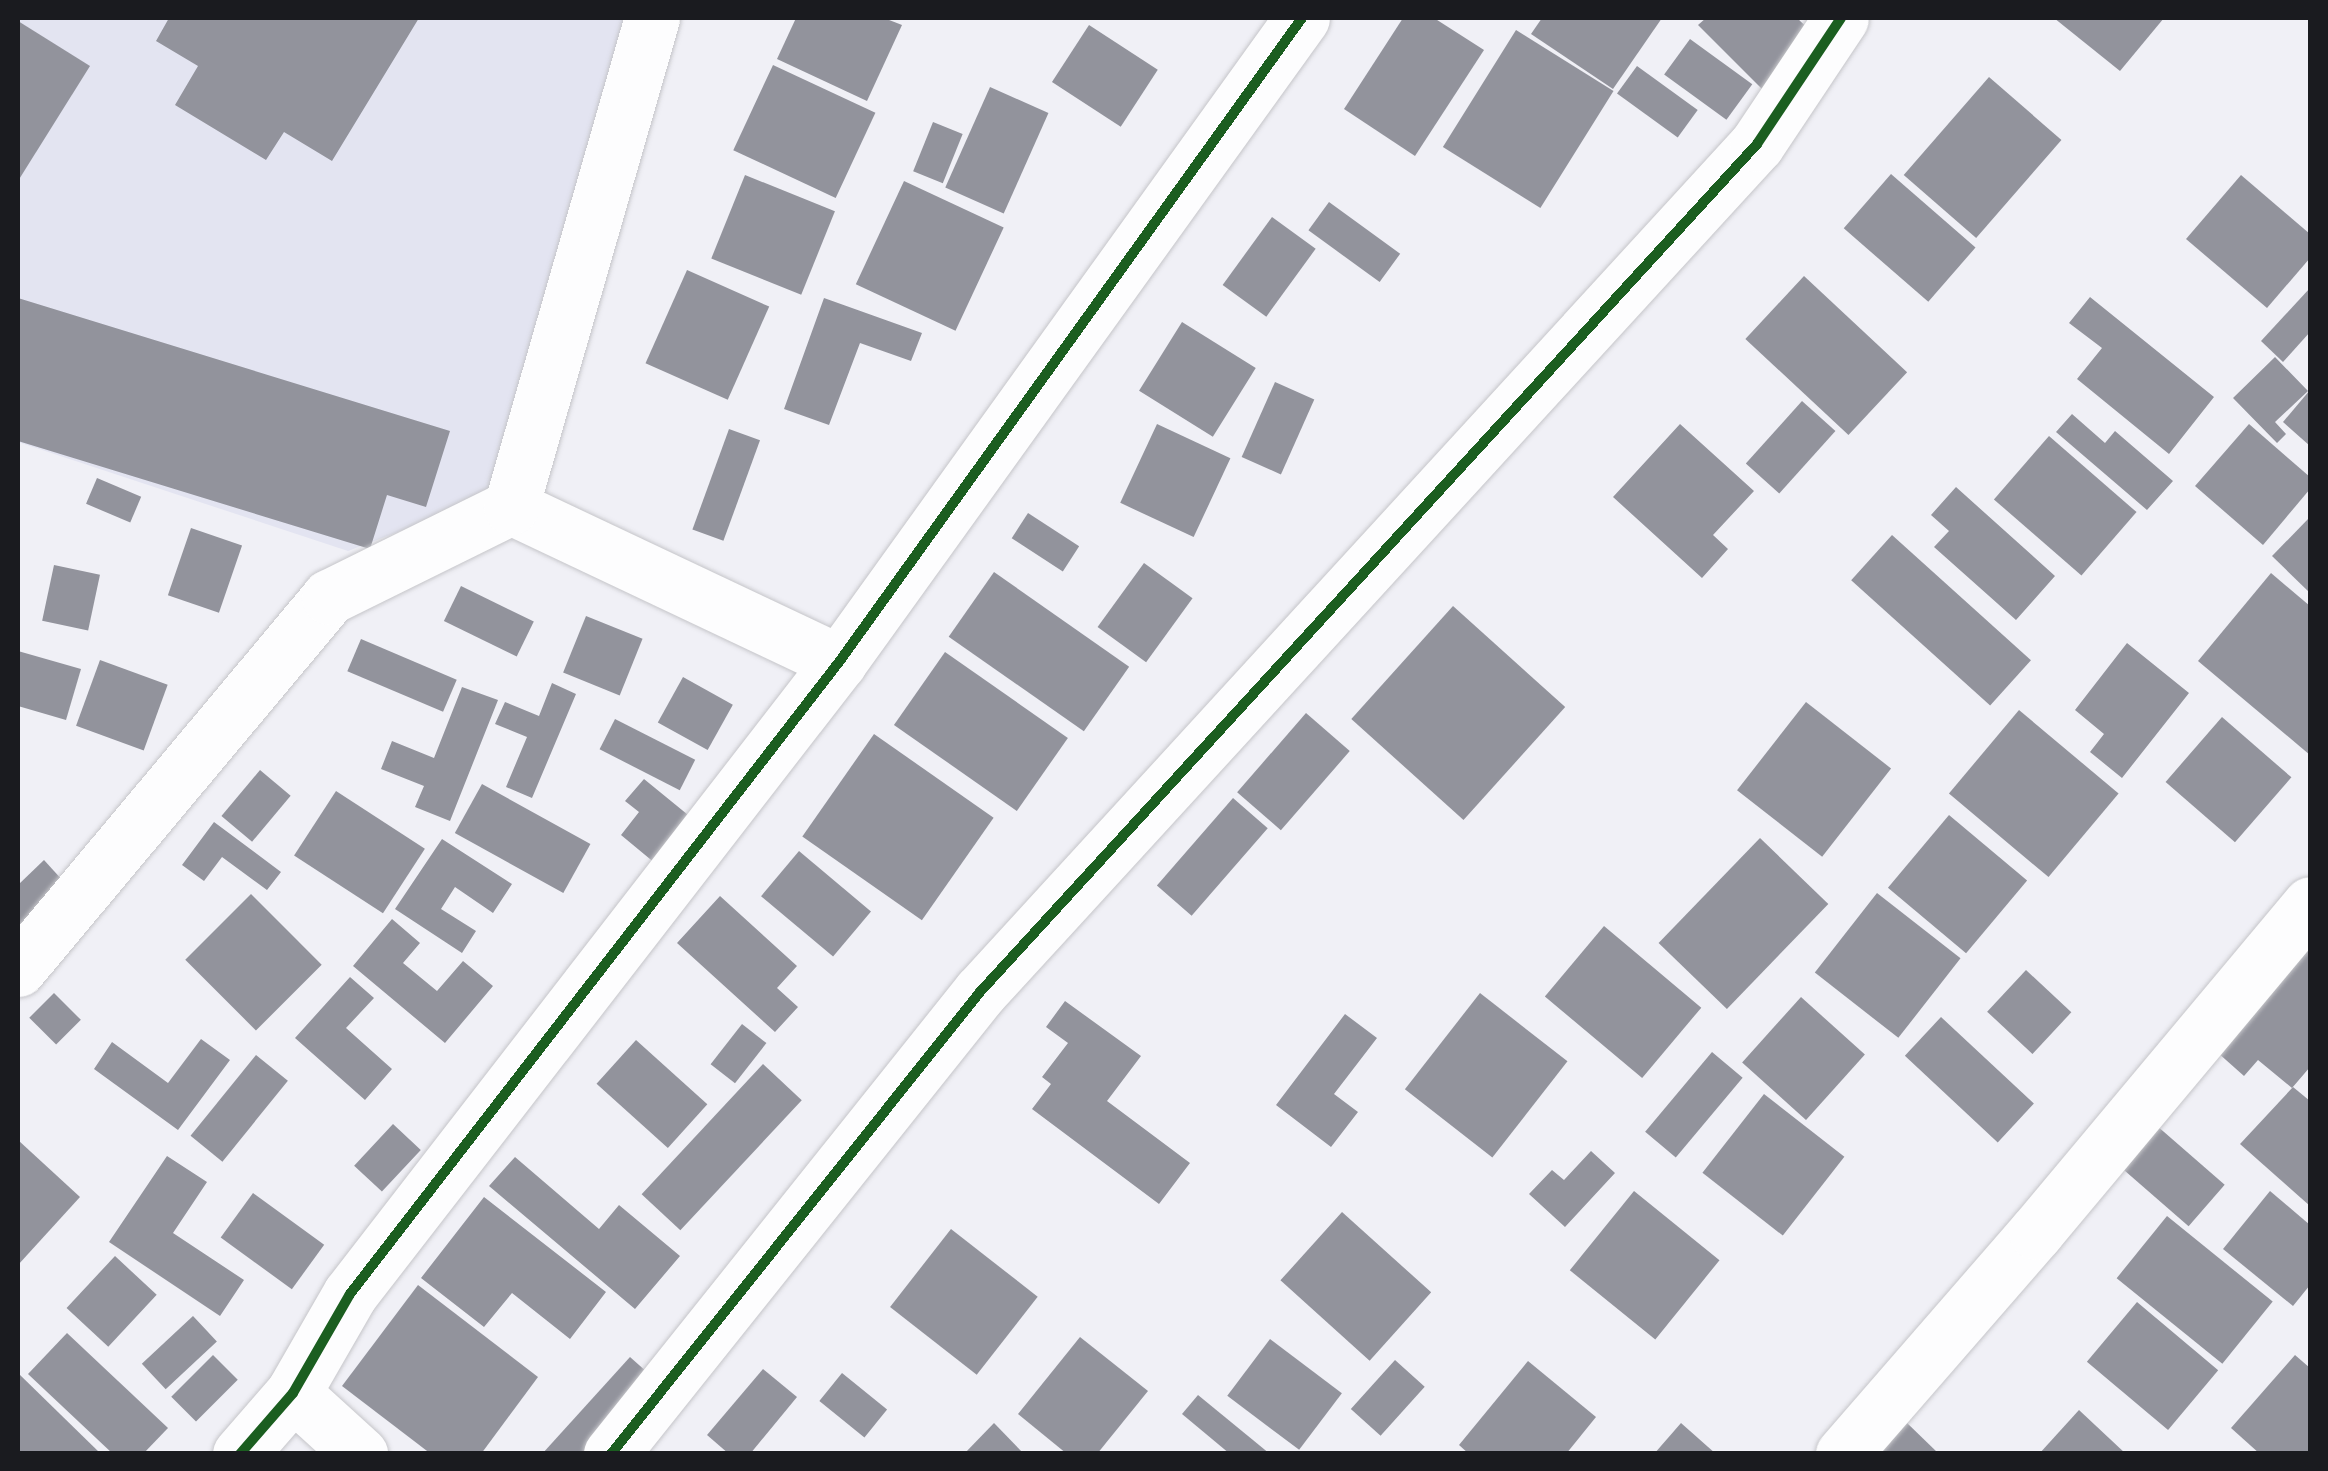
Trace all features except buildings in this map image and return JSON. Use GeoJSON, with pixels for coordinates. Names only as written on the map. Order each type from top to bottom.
{"type":"FeatureCollection","features":[{"type":"Feature","properties":{"kind":"street"},"geometry":{"type":"LineString","coordinates":[[18,968],[329,598],[511,507],[652,18]]}},
{"type":"Feature","properties":{"kind":"street"},"geometry":{"type":"LineString","coordinates":[[240,1454],[293,1393],[350,1294],[839,662],[1302,18]]}},
{"type":"Feature","properties":{"kind":"street"},"geometry":{"type":"LineString","coordinates":[[611,1454],[980,992],[1757,144],[1840,18]]}},
{"type":"Feature","properties":{"kind":"street"},"geometry":{"type":"LineString","coordinates":[[511,507],[839,662]]}},
{"type":"Feature","properties":{"kind":"street"},"geometry":{"type":"LineString","coordinates":[[1842,1454],[2036,1232],[2310,904]]}},
{"type":"Feature","properties":{"kind":"street"},"geometry":{"type":"LineString","coordinates":[[293,1393],[360,1454]]}},
{"type":"Feature","properties":{"kind":"shaded area"},"geometry":{"type":"Polygon","coordinates":[[[18,18],[634,18],[513,488],[348,551],[18,442],[18,18]]]}},
{"type":"Feature","properties":{"kind":"cycle path"},"geometry":{"type":"LineString","coordinates":[[240,1454],[293,1393],[350,1294],[839,662],[1302,18]]}},
{"type":"Feature","properties":{"kind":"cycle path"},"geometry":{"type":"LineString","coordinates":[[611,1454],[980,992],[1757,144],[1841,18]]}}]}
